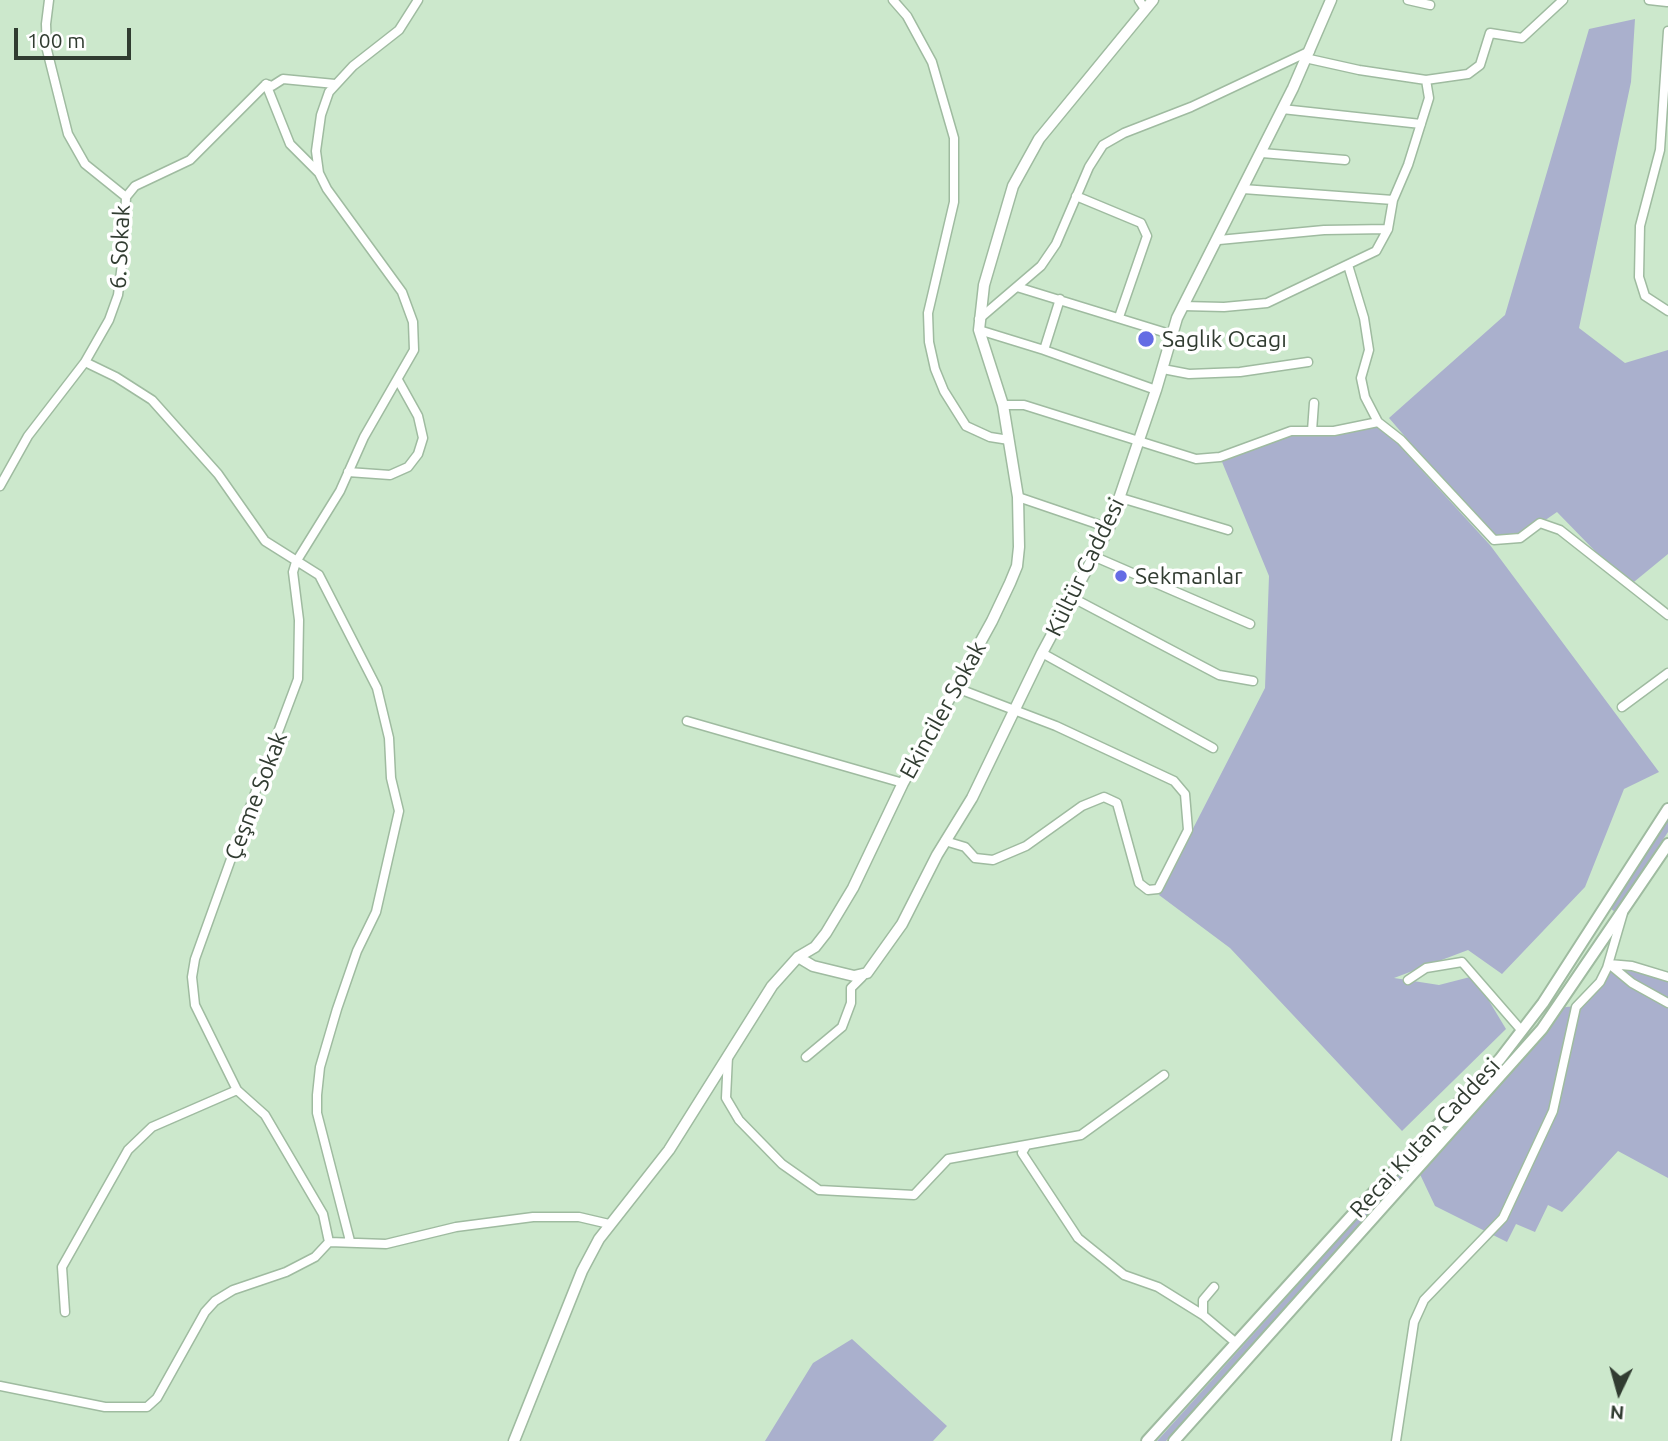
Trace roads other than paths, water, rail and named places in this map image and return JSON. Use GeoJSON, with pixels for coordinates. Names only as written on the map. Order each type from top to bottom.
{"type":"FeatureCollection","features":[{"type":"Feature","properties":{"kind":"main road","name":"Recai Kutan Caddesi"},"geometry":{"type":"LineString","coordinates":[[1147,1441],[1522,1031],[1668,809]]}},
{"type":"Feature","properties":{"kind":"main road","name":"Recai Kutan Caddesi"},"geometry":{"type":"LineString","coordinates":[[1176,1440],[1542,1029],[1668,844]]}},
{"type":"Feature","properties":{"kind":"street","name":"6. Sokak"},"geometry":{"type":"LineString","coordinates":[[0,486],[28,436],[85,362],[110,320],[116,302],[124,248],[126,197],[85,164],[68,134],[47,50],[49,0]]}},
{"type":"Feature","properties":{"kind":"street"},"geometry":{"type":"LineString","coordinates":[[319,173],[317,151],[321,115],[335,84],[399,30],[418,0]]}},
{"type":"Feature","properties":{"kind":"street"},"geometry":{"type":"LineString","coordinates":[[892,0],[907,16],[932,62],[954,138],[954,202],[928,313],[929,342],[935,369],[944,391],[966,426],[990,437],[1009,440]]}},
{"type":"Feature","properties":{"kind":"street"},"geometry":{"type":"LineString","coordinates":[[979,325],[980,304],[1003,216],[1025,162],[1049,124],[1142,5],[1153,0]]}},
{"type":"Feature","properties":{"kind":"street","name":"Kültür Caddesi"},"geometry":{"type":"LineString","coordinates":[[862,977],[902,924],[945,841],[972,798],[1042,653],[1109,528],[1183,306],[1262,153],[1331,0]]}},
{"type":"Feature","properties":{"kind":"street"},"geometry":{"type":"LineString","coordinates":[[1408,0],[1430,5]]}},
{"type":"Feature","properties":{"kind":"street"},"geometry":{"type":"LineString","coordinates":[[979,325],[1041,266],[1056,244],[1076,196],[1103,145],[1124,133],[1191,107],[1307,54],[1359,70],[1426,80],[1468,74],[1480,65],[1490,33],[1522,38],[1563,0]]}},
{"type":"Feature","properties":{"kind":"street"},"geometry":{"type":"LineString","coordinates":[[1649,0],[1667,1],[1668,10]]}},
{"type":"Feature","properties":{"kind":"street"},"geometry":{"type":"LineString","coordinates":[[1668,31],[1660,150],[1640,226],[1639,277],[1645,296],[1668,311]]}},
{"type":"Feature","properties":{"kind":"street"},"geometry":{"type":"LineString","coordinates":[[266,84],[272,86],[283,79],[335,84]]}},
{"type":"Feature","properties":{"kind":"street"},"geometry":{"type":"LineString","coordinates":[[1183,306],[1224,307],[1266,303],[1376,251],[1388,229],[1392,200],[1429,98],[1426,80]]}},
{"type":"Feature","properties":{"kind":"street"},"geometry":{"type":"LineString","coordinates":[[126,197],[135,186],[190,160],[266,84]]}},
{"type":"Feature","properties":{"kind":"street"},"geometry":{"type":"LineString","coordinates":[[266,84],[290,144],[319,173],[336,205],[381,260],[402,292],[415,337],[414,350],[364,436],[329,510],[296,562]]}},
{"type":"Feature","properties":{"kind":"street"},"geometry":{"type":"LineString","coordinates":[[1282,108],[1421,124]]}},
{"type":"Feature","properties":{"kind":"street"},"geometry":{"type":"LineString","coordinates":[[1262,153],[1345,160]]}},
{"type":"Feature","properties":{"kind":"street"},"geometry":{"type":"LineString","coordinates":[[1243,189],[1392,200]]}},
{"type":"Feature","properties":{"kind":"street"},"geometry":{"type":"LineString","coordinates":[[1076,196],[1141,223],[1147,236],[1119,317]]}},
{"type":"Feature","properties":{"kind":"street"},"geometry":{"type":"LineString","coordinates":[[1219,240],[1324,230],[1388,229]]}},
{"type":"Feature","properties":{"kind":"street"},"geometry":{"type":"LineString","coordinates":[[1348,265],[1364,318],[1369,350],[1360,378],[1365,397],[1378,422],[1401,440],[1494,540],[1520,538],[1540,523],[1560,530],[1668,615]]}},
{"type":"Feature","properties":{"kind":"street"},"geometry":{"type":"LineString","coordinates":[[1017,287],[1173,335]]}},
{"type":"Feature","properties":{"kind":"street"},"geometry":{"type":"LineString","coordinates":[[1044,349],[1060,299]]}},
{"type":"Feature","properties":{"kind":"street"},"geometry":{"type":"LineString","coordinates":[[979,325],[1156,390]]}},
{"type":"Feature","properties":{"kind":"street","name":"Ekinciler Sokak"},"geometry":{"type":"LineString","coordinates":[[514,1441],[582,1271],[609,1224],[669,1150],[772,986],[798,957],[815,947],[845,903],[903,783],[992,621],[1017,566],[1018,497],[1003,405],[979,325]]}},
{"type":"Feature","properties":{"kind":"street"},"geometry":{"type":"LineString","coordinates":[[85,362],[116,377],[152,400],[218,474],[265,541],[325,582],[377,688],[389,738],[391,778],[399,811],[376,912],[357,951],[318,1079],[317,1113],[350,1241]]}},
{"type":"Feature","properties":{"kind":"street"},"geometry":{"type":"LineString","coordinates":[[1163,369],[1189,374],[1240,372],[1307,362]]}},
{"type":"Feature","properties":{"kind":"street"},"geometry":{"type":"LineString","coordinates":[[348,472],[390,475],[408,467],[418,454],[423,442],[421,426],[414,407],[398,380]]}},
{"type":"Feature","properties":{"kind":"street"},"geometry":{"type":"LineString","coordinates":[[1312,431],[1314,403]]}},
{"type":"Feature","properties":{"kind":"street"},"geometry":{"type":"LineString","coordinates":[[1003,405],[1024,405],[1196,459],[1220,457],[1291,431],[1334,431],[1378,422]]}},
{"type":"Feature","properties":{"kind":"street"},"geometry":{"type":"LineString","coordinates":[[1018,497],[1109,528]]}},
{"type":"Feature","properties":{"kind":"street"},"geometry":{"type":"LineString","coordinates":[[1121,498],[1228,530]]}},
{"type":"Feature","properties":{"kind":"street"},"geometry":{"type":"LineString","coordinates":[[1093,556],[1250,624]]}},
{"type":"Feature","properties":{"kind":"street","name":"Çeşme Sokak"},"geometry":{"type":"LineString","coordinates":[[296,562],[293,572],[299,620],[298,679],[244,820],[193,969],[191,988],[195,1004],[237,1090],[265,1115],[323,1214],[329,1242]]}},
{"type":"Feature","properties":{"kind":"street"},"geometry":{"type":"LineString","coordinates":[[1073,598],[1219,675],[1254,681]]}},
{"type":"Feature","properties":{"kind":"street"},"geometry":{"type":"LineString","coordinates":[[1042,653],[1213,748]]}},
{"type":"Feature","properties":{"kind":"street"},"geometry":{"type":"LineString","coordinates":[[1622,707],[1668,673]]}},
{"type":"Feature","properties":{"kind":"street"},"geometry":{"type":"LineString","coordinates":[[945,841],[965,847],[975,858],[993,860],[1026,846],[1082,806],[1104,797],[1117,803],[1139,883],[1148,890],[1158,889],[1188,830],[1185,794],[1174,781],[1056,726],[954,687]]}},
{"type":"Feature","properties":{"kind":"street"},"geometry":{"type":"LineString","coordinates":[[687,721],[903,783]]}},
{"type":"Feature","properties":{"kind":"street"},"geometry":{"type":"LineString","coordinates":[[1396,1441],[1408,1353],[1419,1311],[1430,1293],[1503,1218],[1553,1111],[1576,1007],[1600,982],[1609,964],[1624,910]]}},
{"type":"Feature","properties":{"kind":"street"},"geometry":{"type":"LineString","coordinates":[[798,957],[813,966],[862,977]]}},
{"type":"Feature","properties":{"kind":"street"},"geometry":{"type":"LineString","coordinates":[[1408,980],[1426,968],[1462,962],[1522,1031]]}},
{"type":"Feature","properties":{"kind":"street"},"geometry":{"type":"LineString","coordinates":[[1609,964],[1632,966],[1668,977]]}},
{"type":"Feature","properties":{"kind":"street"},"geometry":{"type":"LineString","coordinates":[[1609,964],[1632,983],[1668,1003]]}},
{"type":"Feature","properties":{"kind":"street"},"geometry":{"type":"LineString","coordinates":[[806,1058],[842,1027],[851,1003],[851,988],[862,977]]}},
{"type":"Feature","properties":{"kind":"street"},"geometry":{"type":"LineString","coordinates":[[728,1056],[726,1098],[739,1120],[782,1164],[820,1190],[914,1195],[948,1158],[1081,1135],[1164,1074]]}},
{"type":"Feature","properties":{"kind":"street"},"geometry":{"type":"LineString","coordinates":[[65,1312],[62,1267],[128,1150],[152,1127],[237,1090]]}},
{"type":"Feature","properties":{"kind":"street"},"geometry":{"type":"LineString","coordinates":[[1026,1146],[1022,1153],[1078,1238],[1124,1275],[1158,1287],[1203,1315],[1235,1342]]}},
{"type":"Feature","properties":{"kind":"street"},"geometry":{"type":"LineString","coordinates":[[0,1386],[105,1407],[148,1407],[157,1398],[201,1320],[215,1301],[233,1290],[286,1272],[315,1257],[329,1242],[386,1244],[456,1227],[533,1217],[579,1217],[609,1224]]}},
{"type":"Feature","properties":{"kind":"street"},"geometry":{"type":"LineString","coordinates":[[1203,1315],[1203,1300],[1214,1287]]}},
{"type":"Feature","properties":{"kind":"place","name":"Saglık Ocagı"},"geometry":{"type":"Point","coordinates":[1146,339]}},
{"type":"Feature","properties":{"kind":"place","name":"Sekmanlar"},"geometry":{"type":"Point","coordinates":[1121,576]}}]}
